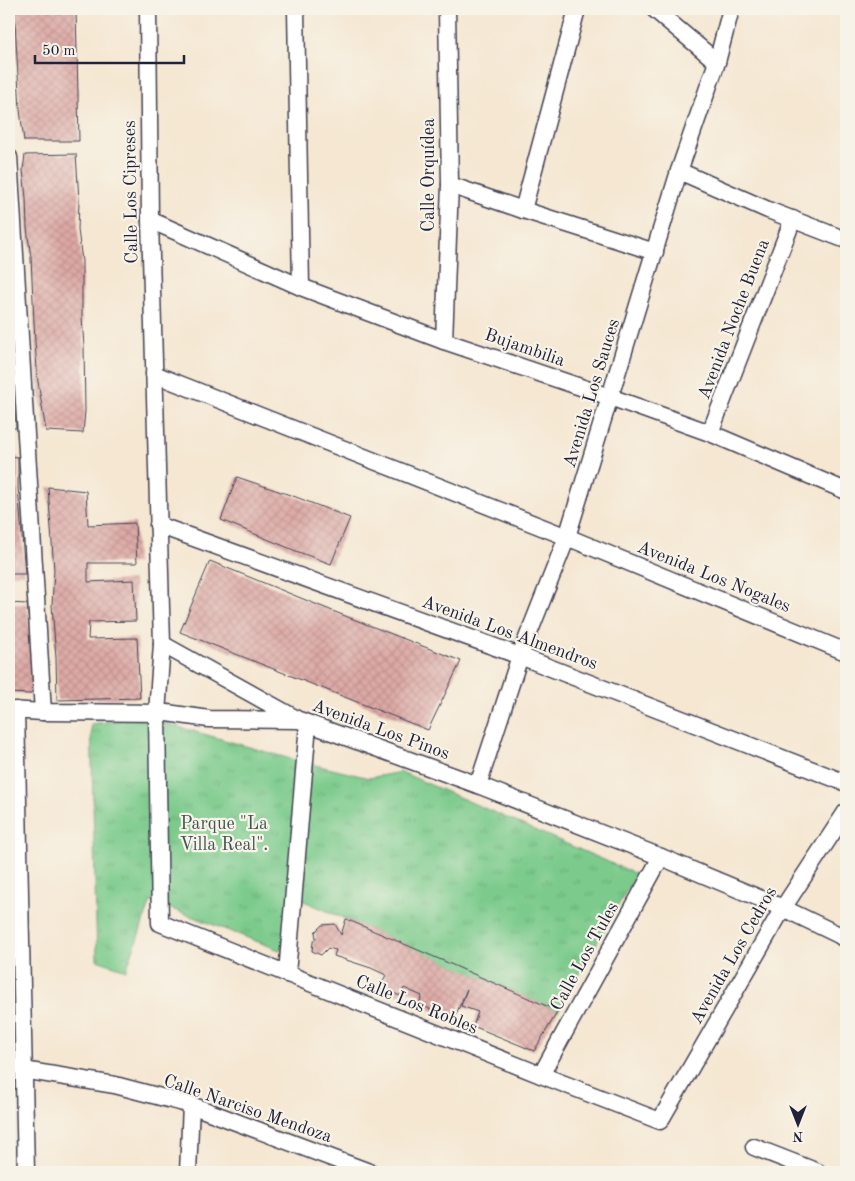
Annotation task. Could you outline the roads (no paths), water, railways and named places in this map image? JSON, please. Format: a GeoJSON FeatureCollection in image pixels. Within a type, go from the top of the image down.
{"type":"FeatureCollection","features":[{"type":"Feature","properties":{"kind":"street","name":"Calle Los Cipreses"},"geometry":{"type":"LineString","coordinates":[[148,9],[150,220],[162,644],[157,713],[160,923]]}},
{"type":"Feature","properties":{"kind":"street"},"geometry":{"type":"LineString","coordinates":[[296,9],[301,287]]}},
{"type":"Feature","properties":{"kind":"street","name":"Calle Orquídea"},"geometry":{"type":"LineString","coordinates":[[444,341],[450,186],[447,9]]}},
{"type":"Feature","properties":{"kind":"street"},"geometry":{"type":"LineString","coordinates":[[523,210],[577,9]]}},
{"type":"Feature","properties":{"kind":"street"},"geometry":{"type":"LineString","coordinates":[[654,9],[717,62]]}},
{"type":"Feature","properties":{"kind":"street","name":"Avenida Los Sauces"},"geometry":{"type":"LineString","coordinates":[[478,785],[520,656],[567,538],[680,171],[717,62],[731,9]]}},
{"type":"Feature","properties":{"kind":"street"},"geometry":{"type":"LineString","coordinates":[[9,157],[15,337],[43,712]]}},
{"type":"Feature","properties":{"kind":"street"},"geometry":{"type":"LineString","coordinates":[[680,171],[768,210],[846,240]]}},
{"type":"Feature","properties":{"kind":"street"},"geometry":{"type":"LineString","coordinates":[[450,186],[655,252]]}},
{"type":"Feature","properties":{"kind":"street","name":"Avenida Noche Buena"},"geometry":{"type":"LineString","coordinates":[[710,433],[793,219]]}},
{"type":"Feature","properties":{"kind":"street","name":"Bujambilia"},"geometry":{"type":"LineString","coordinates":[[150,220],[301,287],[444,341],[710,433],[846,489]]}},
{"type":"Feature","properties":{"kind":"street","name":"Avenida Los Nogales"},"geometry":{"type":"LineString","coordinates":[[154,374],[567,538],[846,652]]}},
{"type":"Feature","properties":{"kind":"street","name":"Avenida Los Almendros"},"geometry":{"type":"LineString","coordinates":[[158,525],[520,656],[846,784]]}},
{"type":"Feature","properties":{"kind":"street"},"geometry":{"type":"LineString","coordinates":[[162,644],[303,722],[287,974]]}},
{"type":"Feature","properties":{"kind":"street"},"geometry":{"type":"LineString","coordinates":[[12,710],[16,1036],[23,1070],[26,1172]]}},
{"type":"Feature","properties":{"kind":"street","name":"Avenida Los Pinos"},"geometry":{"type":"LineString","coordinates":[[12,710],[157,713],[209,719],[303,722],[478,785],[661,857],[783,908],[846,940]]}},
{"type":"Feature","properties":{"kind":"street","name":"Avenida Los Cedros"},"geometry":{"type":"LineString","coordinates":[[660,1121],[783,908],[846,812]]}},
{"type":"Feature","properties":{"kind":"street","name":"Calle Los Tules"},"geometry":{"type":"LineString","coordinates":[[541,1075],[661,857]]}},
{"type":"Feature","properties":{"kind":"street","name":"Calle Los Robles"},"geometry":{"type":"LineString","coordinates":[[160,923],[660,1121]]}},
{"type":"Feature","properties":{"kind":"street","name":"Calle Narciso Mendoza"},"geometry":{"type":"LineString","coordinates":[[23,1070],[115,1085],[192,1106],[369,1172]]}},
{"type":"Feature","properties":{"kind":"street"},"geometry":{"type":"LineString","coordinates":[[188,1172],[192,1106]]}},
{"type":"Feature","properties":{"kind":"street"},"geometry":{"type":"LineString","coordinates":[[754,1147],[818,1172]]}},
{"type":"Feature","properties":{"kind":"park label","name":"Parque \"La Villa Real\"."},"geometry":{"type":"Point","coordinates":[224,833]}}]}
